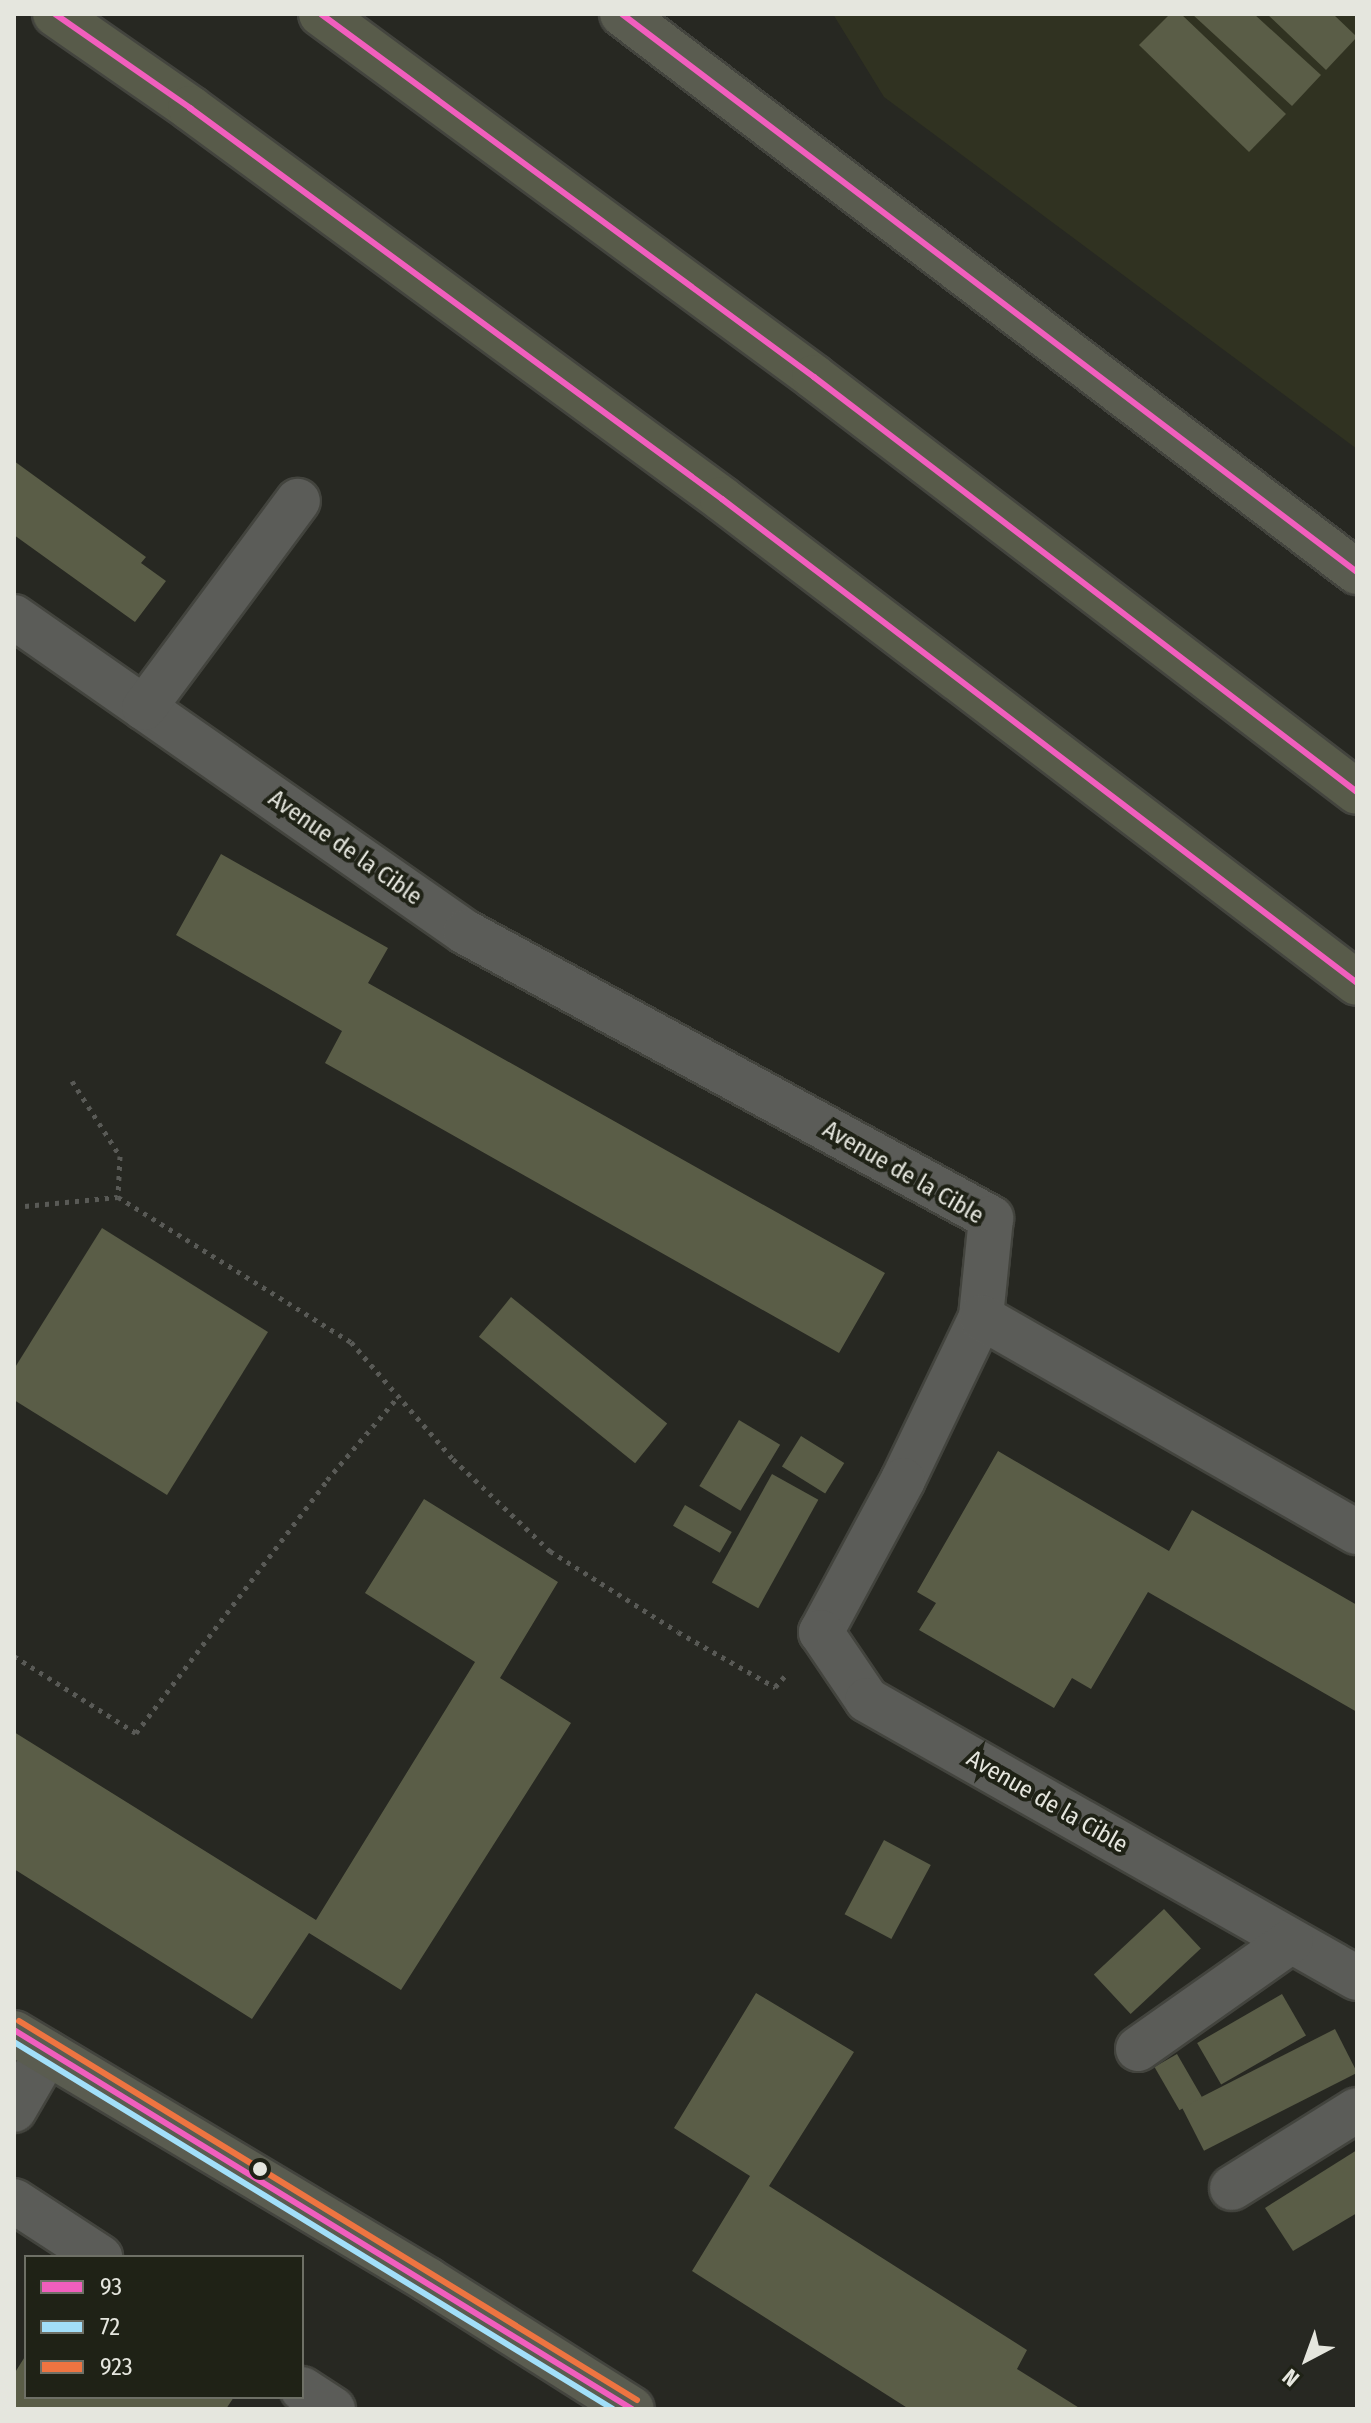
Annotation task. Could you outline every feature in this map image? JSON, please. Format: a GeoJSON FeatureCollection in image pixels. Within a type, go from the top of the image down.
{"type":"FeatureCollection","features":[{"type":"Feature","properties":{"kind":"highway"},"geometry":{"type":"LineString","coordinates":[[55,14],[203,117],[709,490],[1357,983]]}},
{"type":"Feature","properties":{"kind":"highway"},"geometry":{"type":"LineString","coordinates":[[321,14],[826,387],[1357,792]]}},
{"type":"Feature","properties":{"kind":"main road"},"geometry":{"type":"LineString","coordinates":[[622,14],[1357,572]]}},
{"type":"Feature","properties":{"kind":"main road"},"geometry":{"type":"LineString","coordinates":[[25,2039],[428,2280],[632,2409]]}},
{"type":"Feature","properties":{"kind":"street"},"geometry":{"type":"LineString","coordinates":[[144,708],[298,501]]}},
{"type":"Feature","properties":{"kind":"street","name":"Avenue de la Cible"},"geometry":{"type":"LineString","coordinates":[[14,617],[465,932],[991,1218],[981,1317],[903,1480],[821,1632],[867,1700],[1357,1978]]}},
{"type":"Feature","properties":{"kind":"street"},"geometry":{"type":"LineString","coordinates":[[981,1317],[1357,1532]]}},
{"type":"Feature","properties":{"kind":"street"},"geometry":{"type":"LineString","coordinates":[[1138,2049],[1291,1941]]}},
{"type":"Feature","properties":{"kind":"street"},"geometry":{"type":"LineString","coordinates":[[14,2110],[25,2039]]}},
{"type":"Feature","properties":{"kind":"street"},"geometry":{"type":"LineString","coordinates":[[1232,2188],[1357,2110]]}},
{"type":"Feature","properties":{"kind":"street"},"geometry":{"type":"LineString","coordinates":[[14,2201],[97,2255]]}},
{"type":"Feature","properties":{"kind":"street"},"geometry":{"type":"LineString","coordinates":[[304,2390],[333,2409]]}},
{"type":"Feature","properties":{"kind":"path"},"geometry":{"type":"LineString","coordinates":[[72,1081],[120,1156],[118,1197]]}},
{"type":"Feature","properties":{"kind":"path"},"geometry":{"type":"LineString","coordinates":[[25,1206],[118,1197],[351,1342],[453,1459],[550,1551],[678,1632],[775,1687]]}},
{"type":"Feature","properties":{"kind":"path"},"geometry":{"type":"LineString","coordinates":[[14,1656],[136,1733],[327,1480],[398,1396]]}},
{"type":"Feature","properties":{"kind":"shaded area"},"geometry":{"type":"Polygon","coordinates":[[[833,14],[1357,14],[1357,449],[884,97],[833,14]]]}},
{"type":"Feature","properties":{"kind":"building"},"geometry":{"type":"Polygon","coordinates":[[[1170,14],[1181,14],[1286,114],[1249,152],[1139,45],[1170,14]]]}},
{"type":"Feature","properties":{"kind":"building"},"geometry":{"type":"Polygon","coordinates":[[[1192,14],[1254,14],[1321,75],[1292,106],[1192,14]]]}},
{"type":"Feature","properties":{"kind":"building"},"geometry":{"type":"Polygon","coordinates":[[[1267,14],[1333,14],[1357,37],[1326,70],[1267,14]]]}},
{"type":"Feature","properties":{"kind":"building"},"geometry":{"type":"Polygon","coordinates":[[[14,461],[146,557],[141,563],[166,581],[135,622],[14,535],[14,461]]]}},
{"type":"Feature","properties":{"kind":"building"},"geometry":{"type":"Polygon","coordinates":[[[221,854],[388,948],[368,983],[885,1273],[839,1353],[325,1063],[342,1031],[176,935],[221,854]]]}},
{"type":"Feature","properties":{"kind":"building"},"geometry":{"type":"Polygon","coordinates":[[[102,1228],[268,1332],[167,1495],[14,1400],[14,1369],[102,1228]]]}},
{"type":"Feature","properties":{"kind":"building"},"geometry":{"type":"Polygon","coordinates":[[[511,1297],[667,1423],[635,1463],[479,1337],[511,1297]]]}},
{"type":"Feature","properties":{"kind":"building"},"geometry":{"type":"Polygon","coordinates":[[[739,1420],[780,1445],[740,1511],[699,1486],[739,1420]]]}},
{"type":"Feature","properties":{"kind":"building"},"geometry":{"type":"Polygon","coordinates":[[[801,1436],[844,1463],[825,1494],[782,1467],[801,1436]]]}},
{"type":"Feature","properties":{"kind":"building"},"geometry":{"type":"Polygon","coordinates":[[[998,1451],[1169,1551],[1192,1510],[1357,1605],[1357,1712],[1148,1592],[1091,1689],[1072,1678],[1054,1708],[919,1630],[936,1603],[917,1592],[998,1451]]]}},
{"type":"Feature","properties":{"kind":"building"},"geometry":{"type":"Polygon","coordinates":[[[772,1474],[818,1500],[758,1608],[712,1582],[772,1474]]]}},
{"type":"Feature","properties":{"kind":"building"},"geometry":{"type":"Polygon","coordinates":[[[424,1499],[558,1582],[500,1678],[571,1723],[401,1990],[309,1933],[252,2019],[14,1869],[14,1732],[316,1920],[475,1662],[365,1593],[424,1499]]]}},
{"type":"Feature","properties":{"kind":"building"},"geometry":{"type":"Polygon","coordinates":[[[685,1505],[732,1532],[720,1553],[673,1526],[685,1505]]]}},
{"type":"Feature","properties":{"kind":"building"},"geometry":{"type":"Polygon","coordinates":[[[884,1840],[931,1865],[891,1939],[845,1914],[884,1840]]]}},
{"type":"Feature","properties":{"kind":"building"},"geometry":{"type":"Polygon","coordinates":[[[1164,1909],[1201,1948],[1131,2014],[1094,1974],[1164,1909]]]}},
{"type":"Feature","properties":{"kind":"building"},"geometry":{"type":"Polygon","coordinates":[[[756,1993],[854,2052],[769,2186],[1027,2350],[1017,2369],[1081,2409],[909,2409],[692,2271],[750,2176],[674,2128],[756,1993]]]}},
{"type":"Feature","properties":{"kind":"building"},"geometry":{"type":"Polygon","coordinates":[[[1282,1994],[1306,2036],[1221,2085],[1197,2043],[1282,1994]]]}},
{"type":"Feature","properties":{"kind":"building"},"geometry":{"type":"Polygon","coordinates":[[[1335,2029],[1357,2073],[1204,2151],[1182,2107],[1335,2029]]]}},
{"type":"Feature","properties":{"kind":"building"},"geometry":{"type":"Polygon","coordinates":[[[1177,2054],[1202,2097],[1179,2110],[1154,2067],[1177,2054]]]}},
{"type":"Feature","properties":{"kind":"building"},"geometry":{"type":"Polygon","coordinates":[[[1357,2150],[1357,2213],[1293,2251],[1265,2208],[1357,2150]]]}},
{"type":"Feature","properties":{"kind":"building"},"geometry":{"type":"Polygon","coordinates":[[[24,2358],[24,2399],[233,2399],[226,2409],[14,2409],[14,2374],[24,2358]]]}},
{"type":"Feature","properties":{"kind":"transit line","name":"93"},"geometry":{"type":"LineString","coordinates":[[55,14],[190,108],[722,499],[1357,983]]}},
{"type":"Feature","properties":{"kind":"transit line","name":"93"},"geometry":{"type":"LineString","coordinates":[[321,14],[814,377],[1357,792]]}},
{"type":"Feature","properties":{"kind":"transit line","name":"93"},"geometry":{"type":"LineString","coordinates":[[622,14],[1357,572]]}},
{"type":"Feature","properties":{"kind":"transit line","name":"923"},"geometry":{"type":"LineString","coordinates":[[19,2021],[637,2400]]}},
{"type":"Feature","properties":{"kind":"transit line","name":"93"},"geometry":{"type":"LineString","coordinates":[[14,2030],[632,2409]]}},
{"type":"Feature","properties":{"kind":"transit line","name":"72"},"geometry":{"type":"LineString","coordinates":[[14,2042],[613,2409]]}}]}
